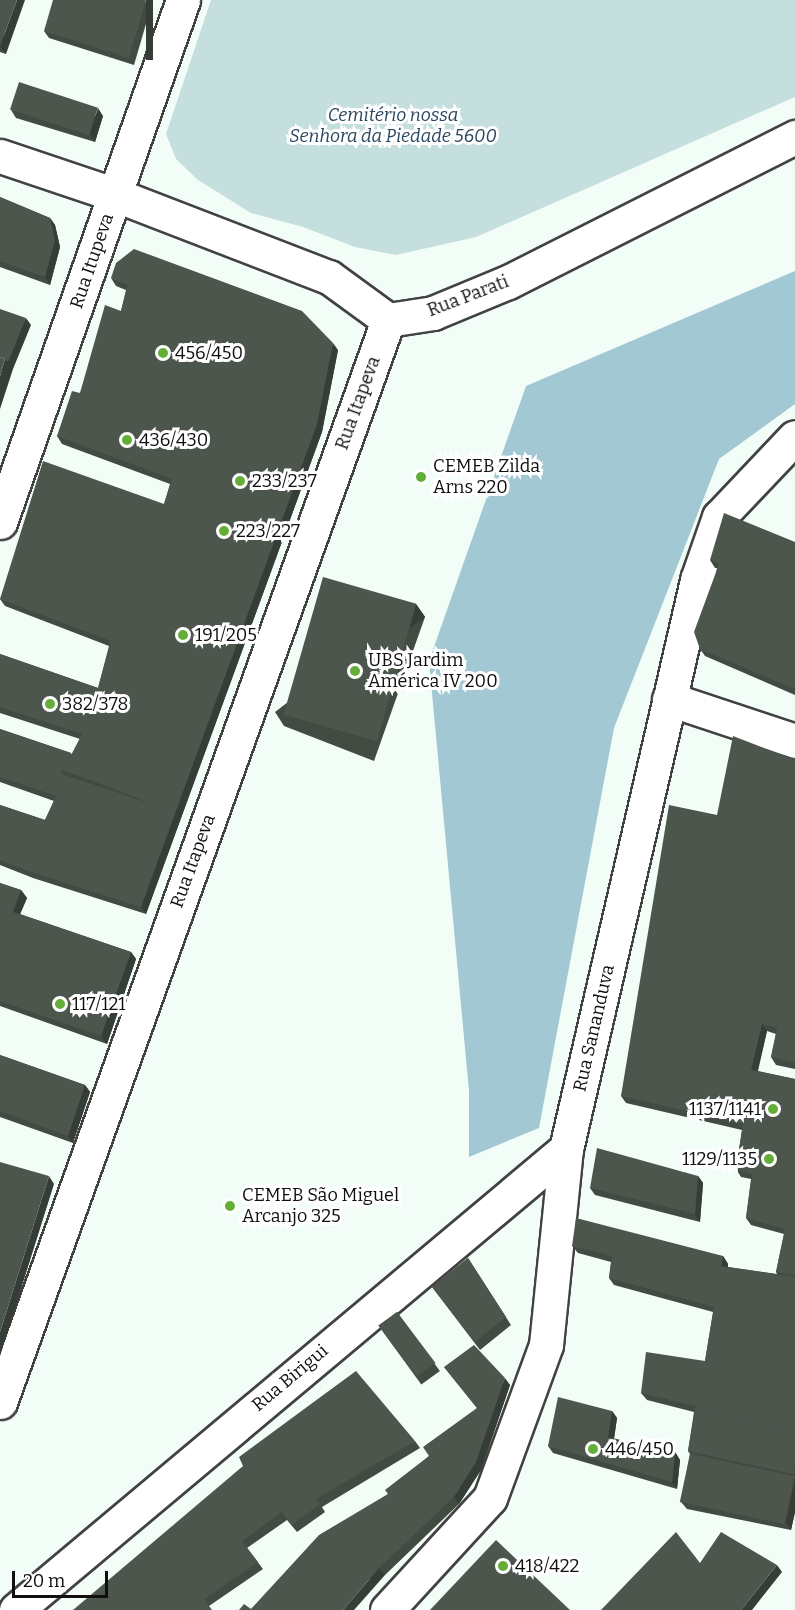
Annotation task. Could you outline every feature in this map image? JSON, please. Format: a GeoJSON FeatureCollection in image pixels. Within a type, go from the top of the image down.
{"type":"FeatureCollection","features":[{"type":"Feature","properties":{"kind":"street","name":"Rua Itupeva"},"geometry":{"type":"LineString","coordinates":[[0,522],[183,0]]}},
{"type":"Feature","properties":{"kind":"street","name":"Rua Parati"},"geometry":{"type":"LineString","coordinates":[[388,320],[433,313],[508,282],[795,137]]}},
{"type":"Feature","properties":{"kind":"street"},"geometry":{"type":"LineString","coordinates":[[0,156],[116,195],[329,277],[388,320]]}},
{"type":"Feature","properties":{"kind":"street","name":"Rua Itapeva"},"geometry":{"type":"LineString","coordinates":[[0,1402],[388,320]]}},
{"type":"Feature","properties":{"kind":"street","name":"Rua Sananduva"},"geometry":{"type":"LineString","coordinates":[[387,1610],[490,1498],[546,1345],[566,1149],[697,580],[719,517],[795,437]]}},
{"type":"Feature","properties":{"kind":"street"},"geometry":{"type":"LineString","coordinates":[[669,699],[795,741]]}},
{"type":"Feature","properties":{"kind":"street","name":"Rua Birigui"},"geometry":{"type":"LineString","coordinates":[[16,1610],[566,1149]]}},
{"type":"Feature","properties":{"kind":"shaded area"},"geometry":{"type":"Polygon","coordinates":[[[795,271],[795,404],[719,459],[614,728],[539,1128],[469,1157],[469,1091],[429,661],[526,386],[795,271]]]}},
{"type":"Feature","properties":{"kind":"green space","name":"Cemitério nossa Senhora da Piedade 5600"},"geometry":{"type":"Polygon","coordinates":[[[211,0],[795,0],[795,97],[476,237],[396,255],[355,247],[303,227],[251,213],[198,180],[176,159],[166,134],[211,0]]]}},
{"type":"Feature","properties":{"kind":"building"},"geometry":{"type":"Polygon","coordinates":[[[0,0],[17,0],[0,46],[0,0]]]}},
{"type":"Feature","properties":{"kind":"building"},"geometry":{"type":"Polygon","coordinates":[[[53,0],[146,0],[129,58],[44,31],[53,0]]]}},
{"type":"Feature","properties":{"kind":"building"},"geometry":{"type":"Polygon","coordinates":[[[19,82],[98,108],[89,135],[10,110],[19,82]]]}},
{"type":"Feature","properties":{"kind":"building"},"geometry":{"type":"Polygon","coordinates":[[[0,197],[50,218],[55,240],[45,277],[0,261],[0,197]]]}},
{"type":"Feature","properties":{"kind":"building"},"geometry":{"type":"Polygon","coordinates":[[[134,249],[302,311],[333,343],[317,424],[141,907],[0,860],[0,805],[45,820],[56,796],[0,777],[0,729],[71,753],[68,761],[82,734],[0,707],[0,654],[98,688],[111,641],[0,599],[43,461],[164,504],[172,479],[57,436],[72,391],[80,393],[105,305],[121,311],[128,285],[111,278],[116,263],[134,249]],[[63,770],[61,774],[146,802],[63,770]]]}},
{"type":"Feature","properties":{"kind":"building"},"geometry":{"type":"Polygon","coordinates":[[[0,309],[26,318],[8,362],[0,357],[0,309]]]}},
{"type":"Feature","properties":{"kind":"building"},"geometry":{"type":"Polygon","coordinates":[[[0,357],[5,359],[0,376],[0,357]]]}},
{"type":"Feature","properties":{"kind":"building"},"geometry":{"type":"Polygon","coordinates":[[[724,513],[795,542],[795,689],[700,649],[694,632],[719,564],[710,560],[724,513]]]}},
{"type":"Feature","properties":{"kind":"building","name":"UBS Jardim América IV 200"},"geometry":{"type":"Polygon","coordinates":[[[323,577],[416,604],[377,741],[284,714],[323,577]]]}},
{"type":"Feature","properties":{"kind":"building"},"geometry":{"type":"Polygon","coordinates":[[[733,736],[795,760],[795,1063],[771,1057],[777,1028],[762,1024],[751,1070],[795,1079],[795,1276],[776,1272],[785,1229],[746,1218],[752,1174],[736,1169],[743,1124],[621,1096],[669,805],[717,815],[733,736]]]}},
{"type":"Feature","properties":{"kind":"building"},"geometry":{"type":"Polygon","coordinates":[[[0,883],[21,890],[13,912],[131,952],[101,1036],[0,1001],[0,883]]]}},
{"type":"Feature","properties":{"kind":"building"},"geometry":{"type":"Polygon","coordinates":[[[0,1055],[85,1085],[68,1136],[0,1111],[0,1055]]]}},
{"type":"Feature","properties":{"kind":"building"},"geometry":{"type":"Polygon","coordinates":[[[597,1148],[698,1176],[695,1214],[590,1188],[597,1148]]]}},
{"type":"Feature","properties":{"kind":"building"},"geometry":{"type":"Polygon","coordinates":[[[0,1162],[49,1176],[0,1332],[0,1162]]]}},
{"type":"Feature","properties":{"kind":"building"},"geometry":{"type":"Polygon","coordinates":[[[576,1218],[723,1256],[721,1266],[795,1277],[795,1428],[641,1393],[646,1352],[705,1361],[714,1307],[609,1278],[612,1256],[572,1246],[576,1218]]]}},
{"type":"Feature","properties":{"kind":"building"},"geometry":{"type":"Polygon","coordinates":[[[468,1258],[506,1317],[475,1342],[432,1287],[468,1258]]]}},
{"type":"Feature","properties":{"kind":"building"},"geometry":{"type":"Polygon","coordinates":[[[397,1312],[436,1363],[417,1377],[379,1326],[397,1312]]]}},
{"type":"Feature","properties":{"kind":"building"},"geometry":{"type":"Polygon","coordinates":[[[474,1345],[505,1378],[476,1462],[454,1497],[379,1568],[343,1610],[239,1610],[244,1604],[251,1609],[319,1535],[388,1494],[385,1490],[429,1456],[423,1447],[477,1408],[444,1367],[474,1345]]]}},
{"type":"Feature","properties":{"kind":"building"},"geometry":{"type":"Polygon","coordinates":[[[356,1371],[415,1441],[316,1499],[320,1504],[292,1525],[282,1512],[242,1541],[258,1562],[204,1599],[212,1610],[73,1610],[243,1466],[239,1457],[356,1371]]]}},
{"type":"Feature","properties":{"kind":"building","name":"446/450"},"geometry":{"type":"Polygon","coordinates":[[[558,1397],[612,1411],[608,1437],[675,1452],[672,1482],[548,1446],[558,1397]]]}},
{"type":"Feature","properties":{"kind":"building"},"geometry":{"type":"Polygon","coordinates":[[[696,1404],[795,1428],[794,1474],[688,1451],[696,1404]]]}},
{"type":"Feature","properties":{"kind":"building"},"geometry":{"type":"Polygon","coordinates":[[[690,1454],[795,1476],[784,1524],[680,1502],[690,1454]]]}},
{"type":"Feature","properties":{"kind":"building"},"geometry":{"type":"Polygon","coordinates":[[[676,1532],[700,1563],[721,1532],[777,1565],[741,1610],[601,1610],[676,1532]]]}},
{"type":"Feature","properties":{"kind":"building","name":"418/422"},"geometry":{"type":"Polygon","coordinates":[[[496,1540],[570,1610],[430,1610],[496,1540]]]}},
{"type":"Feature","properties":{"kind":"place","name":"456/450"},"geometry":{"type":"Point","coordinates":[163,353]}},
{"type":"Feature","properties":{"kind":"place","name":"436/430"},"geometry":{"type":"Point","coordinates":[127,440]}},
{"type":"Feature","properties":{"kind":"place","name":"CEMEB Zilda Arns 220"},"geometry":{"type":"Point","coordinates":[421,477]}},
{"type":"Feature","properties":{"kind":"place","name":"233/237"},"geometry":{"type":"Point","coordinates":[240,481]}},
{"type":"Feature","properties":{"kind":"place","name":"223/227"},"geometry":{"type":"Point","coordinates":[224,531]}},
{"type":"Feature","properties":{"kind":"place","name":"191/205"},"geometry":{"type":"Point","coordinates":[183,635]}},
{"type":"Feature","properties":{"kind":"place","name":"UBS Jardim América IV 200"},"geometry":{"type":"Point","coordinates":[355,671]}},
{"type":"Feature","properties":{"kind":"place","name":"382/378"},"geometry":{"type":"Point","coordinates":[50,704]}},
{"type":"Feature","properties":{"kind":"place","name":"117/121"},"geometry":{"type":"Point","coordinates":[60,1004]}},
{"type":"Feature","properties":{"kind":"place","name":"1137/1141"},"geometry":{"type":"Point","coordinates":[773,1109]}},
{"type":"Feature","properties":{"kind":"place","name":"1129/1135"},"geometry":{"type":"Point","coordinates":[769,1159]}},
{"type":"Feature","properties":{"kind":"place","name":"CEMEB São Miguel Arcanjo 325"},"geometry":{"type":"Point","coordinates":[230,1206]}},
{"type":"Feature","properties":{"kind":"place","name":"446/450"},"geometry":{"type":"Point","coordinates":[593,1449]}},
{"type":"Feature","properties":{"kind":"place","name":"418/422"},"geometry":{"type":"Point","coordinates":[503,1566]}}]}
